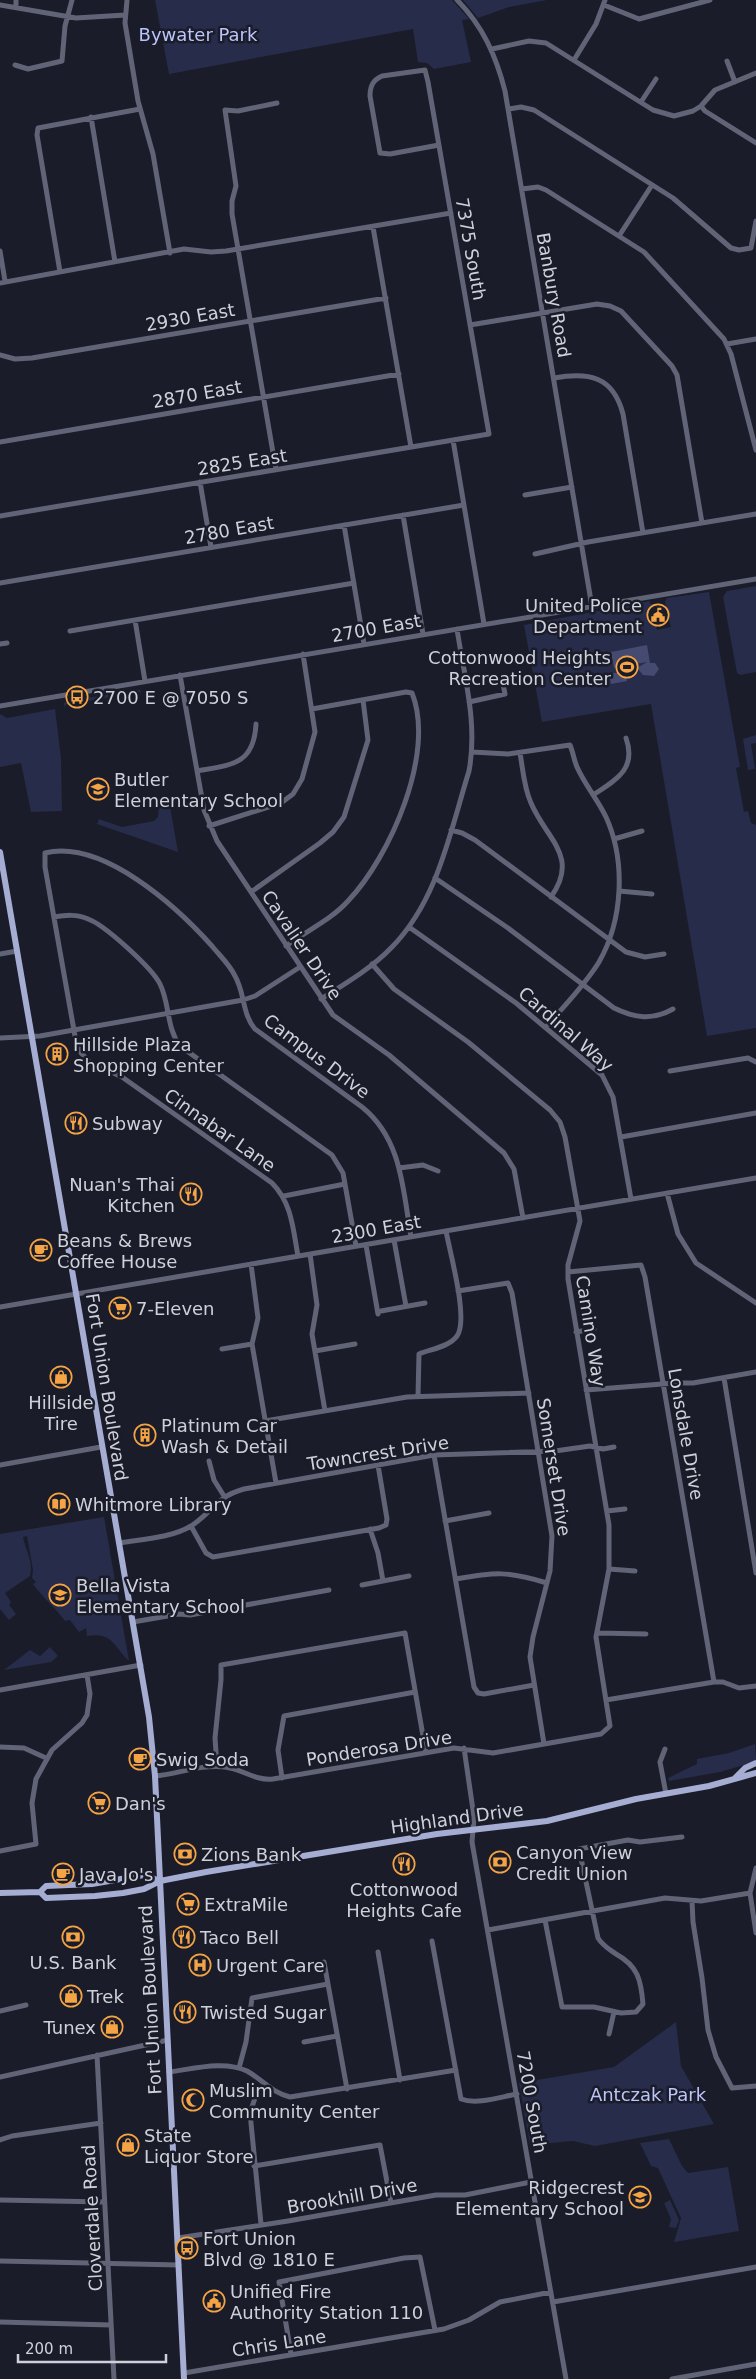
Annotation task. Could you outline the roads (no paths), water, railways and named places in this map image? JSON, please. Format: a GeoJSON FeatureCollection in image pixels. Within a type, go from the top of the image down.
{"type":"FeatureCollection","features":[{"type":"Feature","properties":{"kind":"main road","name":"Fort Union Boulevard"},"geometry":{"type":"LineString","coordinates":[[0,852],[2,875],[32,1037],[101,1447],[141,1665],[155,1776],[184,2376]]}},
{"type":"Feature","properties":{"kind":"main road"},"geometry":{"type":"LineString","coordinates":[[734,1780],[745,1768],[756,1763]]}},
{"type":"Feature","properties":{"kind":"main road","name":"Highland Drive"},"geometry":{"type":"LineString","coordinates":[[40,1892],[46,1898],[95,1896],[144,1890],[160,1881],[402,1839],[546,1821],[734,1780],[756,1773]]}},
{"type":"Feature","properties":{"kind":"main road","name":"Highland Drive"},"geometry":{"type":"LineString","coordinates":[[0,1893],[40,1892],[46,1886],[92,1884],[144,1876],[160,1881]]}},
{"type":"Feature","properties":{"kind":"street"},"geometry":{"type":"LineString","coordinates":[[16,0],[16,8]]}},
{"type":"Feature","properties":{"kind":"street"},"geometry":{"type":"LineString","coordinates":[[15,65],[28,68],[62,61],[67,17],[71,11],[72,0]]}},
{"type":"Feature","properties":{"kind":"street"},"geometry":{"type":"LineString","coordinates":[[127,0],[125,15],[128,42],[140,109],[151,143],[170,253]]}},
{"type":"Feature","properties":{"kind":"street","name":"Banbury Road"},"geometry":{"type":"LineString","coordinates":[[457,0],[476,23],[492,49],[509,109],[592,606]]}},
{"type":"Feature","properties":{"kind":"street"},"geometry":{"type":"LineString","coordinates":[[574,60],[592,32],[605,2],[639,20],[710,0]]}},
{"type":"Feature","properties":{"kind":"street"},"geometry":{"type":"LineString","coordinates":[[0,5],[67,17],[125,15]]}},
{"type":"Feature","properties":{"kind":"street"},"geometry":{"type":"LineString","coordinates":[[492,49],[529,41],[541,41],[653,110],[674,116],[693,111],[701,106],[716,90],[756,73]]}},
{"type":"Feature","properties":{"kind":"street"},"geometry":{"type":"LineString","coordinates":[[727,61],[735,82]]}},
{"type":"Feature","properties":{"kind":"street","name":"7375 South"},"geometry":{"type":"LineString","coordinates":[[439,145],[390,154],[380,153],[370,96],[372,85],[382,76],[425,70],[439,145],[488,434]]}},
{"type":"Feature","properties":{"kind":"street"},"geometry":{"type":"LineString","coordinates":[[641,102],[656,79]]}},
{"type":"Feature","properties":{"kind":"street"},"geometry":{"type":"LineString","coordinates":[[276,470],[232,208],[236,186],[225,110],[238,111],[277,103]]}},
{"type":"Feature","properties":{"kind":"street"},"geometry":{"type":"LineString","coordinates":[[701,106],[705,111],[756,143]]}},
{"type":"Feature","properties":{"kind":"street"},"geometry":{"type":"LineString","coordinates":[[509,109],[521,107],[534,110],[679,203],[731,248],[739,250],[752,248],[756,221]]}},
{"type":"Feature","properties":{"kind":"street"},"geometry":{"type":"LineString","coordinates":[[60,272],[37,135],[38,128],[140,109]]}},
{"type":"Feature","properties":{"kind":"street"},"geometry":{"type":"LineString","coordinates":[[91,117],[116,262]]}},
{"type":"Feature","properties":{"kind":"street"},"geometry":{"type":"LineString","coordinates":[[620,236],[652,185]]}},
{"type":"Feature","properties":{"kind":"street"},"geometry":{"type":"LineString","coordinates":[[522,189],[542,188],[620,236],[648,256],[727,344],[756,450]]}},
{"type":"Feature","properties":{"kind":"street"},"geometry":{"type":"LineString","coordinates":[[0,251],[3,282],[170,253],[189,248],[211,252],[239,249],[450,213]]}},
{"type":"Feature","properties":{"kind":"street"},"geometry":{"type":"LineString","coordinates":[[373,226],[411,447]]}},
{"type":"Feature","properties":{"kind":"street","name":"2930 East"},"geometry":{"type":"LineString","coordinates":[[0,355],[14,359],[32,358],[386,298]]}},
{"type":"Feature","properties":{"kind":"street"},"geometry":{"type":"LineString","coordinates":[[470,325],[597,304],[615,308],[626,315],[672,366],[678,379],[702,523]]}},
{"type":"Feature","properties":{"kind":"street"},"geometry":{"type":"LineString","coordinates":[[727,344],[756,339]]}},
{"type":"Feature","properties":{"kind":"street","name":"2870 East"},"geometry":{"type":"LineString","coordinates":[[0,442],[399,374]]}},
{"type":"Feature","properties":{"kind":"street"},"geometry":{"type":"LineString","coordinates":[[554,378],[576,374],[596,378],[608,386],[618,398],[623,414],[643,533]]}},
{"type":"Feature","properties":{"kind":"street","name":"2825 East"},"geometry":{"type":"LineString","coordinates":[[0,516],[488,434]]}},
{"type":"Feature","properties":{"kind":"street"},"geometry":{"type":"LineString","coordinates":[[453,440],[484,624]]}},
{"type":"Feature","properties":{"kind":"street"},"geometry":{"type":"LineString","coordinates":[[200,482],[212,547]]}},
{"type":"Feature","properties":{"kind":"street"},"geometry":{"type":"LineString","coordinates":[[525,495],[572,487]]}},
{"type":"Feature","properties":{"kind":"street","name":"2780 East"},"geometry":{"type":"LineString","coordinates":[[0,583],[464,505]]}},
{"type":"Feature","properties":{"kind":"street"},"geometry":{"type":"LineString","coordinates":[[535,554],[756,514]]}},
{"type":"Feature","properties":{"kind":"street"},"geometry":{"type":"LineString","coordinates":[[403,515],[423,634]]}},
{"type":"Feature","properties":{"kind":"street"},"geometry":{"type":"LineString","coordinates":[[344,525],[364,644]]}},
{"type":"Feature","properties":{"kind":"street","name":"2700 East"},"geometry":{"type":"LineString","coordinates":[[0,706],[756,579]]}},
{"type":"Feature","properties":{"kind":"street"},"geometry":{"type":"LineString","coordinates":[[70,631],[354,583]]}},
{"type":"Feature","properties":{"kind":"street"},"geometry":{"type":"LineString","coordinates":[[135,620],[145,681]]}},
{"type":"Feature","properties":{"kind":"street"},"geometry":{"type":"LineString","coordinates":[[321,999],[372,964],[392,947],[409,927],[426,901],[436,878],[472,752],[472,725],[456,629]]}},
{"type":"Feature","properties":{"kind":"street"},"geometry":{"type":"LineString","coordinates":[[0,644],[7,643]]}},
{"type":"Feature","properties":{"kind":"street"},"geometry":{"type":"LineString","coordinates":[[209,826],[277,804],[292,794],[302,779],[314,741],[315,728],[302,654]]}},
{"type":"Feature","properties":{"kind":"street","name":"Cavalier Drive"},"geometry":{"type":"LineString","coordinates":[[180,675],[209,826],[333,1015],[382,1050],[504,1153],[514,1169],[524,1218]]}},
{"type":"Feature","properties":{"kind":"street"},"geometry":{"type":"LineString","coordinates":[[469,702],[505,694],[502,679]]}},
{"type":"Feature","properties":{"kind":"street"},"geometry":{"type":"LineString","coordinates":[[286,946],[337,912],[348,902],[384,851],[399,818],[419,750],[420,730],[412,693],[406,692],[312,709]]}},
{"type":"Feature","properties":{"kind":"street"},"geometry":{"type":"LineString","coordinates":[[251,892],[320,843],[333,832],[344,817],[368,740],[363,700]]}},
{"type":"Feature","properties":{"kind":"street"},"geometry":{"type":"LineString","coordinates":[[197,771],[229,765],[242,760],[253,745],[256,724]]}},
{"type":"Feature","properties":{"kind":"street"},"geometry":{"type":"LineString","coordinates":[[593,794],[615,780],[623,771],[629,753],[626,738]]}},
{"type":"Feature","properties":{"kind":"street"},"geometry":{"type":"LineString","coordinates":[[472,752],[520,753],[570,745],[577,766],[606,816],[614,839],[619,865],[619,891],[609,940],[599,962],[546,1027]]}},
{"type":"Feature","properties":{"kind":"street"},"geometry":{"type":"LineString","coordinates":[[520,753],[531,802],[558,848],[563,861],[562,877],[551,897]]}},
{"type":"Feature","properties":{"kind":"street"},"geometry":{"type":"LineString","coordinates":[[451,830],[475,840],[626,952],[638,956],[664,954]]}},
{"type":"Feature","properties":{"kind":"street"},"geometry":{"type":"LineString","coordinates":[[614,839],[642,831]]}},
{"type":"Feature","properties":{"kind":"street","name":"Campus Drive"},"geometry":{"type":"LineString","coordinates":[[45,853],[54,851],[80,854],[101,860],[160,895],[188,920],[230,969],[239,984],[249,1021],[260,1034],[354,1101],[376,1120],[390,1140],[399,1168],[411,1237]]}},
{"type":"Feature","properties":{"kind":"street","name":"Cinnabar Lane"},"geometry":{"type":"LineString","coordinates":[[45,853],[45,868],[78,1047],[87,1059],[122,1078],[272,1183],[284,1196],[290,1212],[298,1256]]}},
{"type":"Feature","properties":{"kind":"street"},"geometry":{"type":"LineString","coordinates":[[436,878],[508,928],[614,1008],[629,1015],[650,1018],[661,1016],[673,1010]]}},
{"type":"Feature","properties":{"kind":"street"},"geometry":{"type":"LineString","coordinates":[[619,891],[652,894]]}},
{"type":"Feature","properties":{"kind":"street"},"geometry":{"type":"LineString","coordinates":[[54,917],[73,915],[86,918],[107,930],[157,979],[164,995],[171,1030],[184,1049],[325,1148],[341,1167],[356,1246]]}},
{"type":"Feature","properties":{"kind":"street","name":"Cardinal Way"},"geometry":{"type":"LineString","coordinates":[[409,927],[516,1003],[605,1079],[613,1096],[632,1199]]}},
{"type":"Feature","properties":{"kind":"street"},"geometry":{"type":"LineString","coordinates":[[0,954],[17,951]]}},
{"type":"Feature","properties":{"kind":"street","name":"Camino Way"},"geometry":{"type":"LineString","coordinates":[[372,964],[394,989],[468,1042],[556,1116],[565,1137],[578,1208],[579,1227],[568,1272],[576,1332],[607,1511],[610,1541],[609,1569],[597,1633],[597,1647],[610,1726],[608,1730]]}},
{"type":"Feature","properties":{"kind":"street"},"geometry":{"type":"LineString","coordinates":[[0,1038],[32,1037],[243,1000],[255,996],[300,967]]}},
{"type":"Feature","properties":{"kind":"street"},"geometry":{"type":"LineString","coordinates":[[670,1071],[748,1058],[756,1062]]}},
{"type":"Feature","properties":{"kind":"street"},"geometry":{"type":"LineString","coordinates":[[620,1137],[756,1113]]}},
{"type":"Feature","properties":{"kind":"street"},"geometry":{"type":"LineString","coordinates":[[399,1168],[423,1165],[438,1172]]}},
{"type":"Feature","properties":{"kind":"street","name":"2300 East"},"geometry":{"type":"LineString","coordinates":[[0,1307],[756,1178]]}},
{"type":"Feature","properties":{"kind":"street"},"geometry":{"type":"LineString","coordinates":[[284,1196],[345,1184]]}},
{"type":"Feature","properties":{"kind":"street"},"geometry":{"type":"LineString","coordinates":[[667,1193],[678,1234],[696,1263],[756,1303]]}},
{"type":"Feature","properties":{"kind":"street"},"geometry":{"type":"LineString","coordinates":[[418,1396],[419,1354],[450,1343],[457,1336],[461,1328],[462,1319],[458,1291],[446,1231]]}},
{"type":"Feature","properties":{"kind":"street"},"geometry":{"type":"LineString","coordinates":[[394,1240],[406,1306]]}},
{"type":"Feature","properties":{"kind":"street"},"geometry":{"type":"LineString","coordinates":[[366,1245],[380,1312],[425,1303]]}},
{"type":"Feature","properties":{"kind":"street"},"geometry":{"type":"LineString","coordinates":[[310,1254],[317,1305],[312,1334],[325,1410]]}},
{"type":"Feature","properties":{"kind":"street"},"geometry":{"type":"LineString","coordinates":[[251,1264],[258,1309],[252,1344],[276,1483]]}},
{"type":"Feature","properties":{"kind":"street","name":"Lonsdale Drive"},"geometry":{"type":"LineString","coordinates":[[568,1272],[641,1265],[645,1277],[714,1682]]}},
{"type":"Feature","properties":{"kind":"street","name":"Somerset Drive"},"geometry":{"type":"LineString","coordinates":[[458,1291],[508,1283],[512,1292],[552,1536],[552,1556],[531,1646],[530,1667],[544,1744]]}},
{"type":"Feature","properties":{"kind":"street"},"geometry":{"type":"LineString","coordinates":[[576,1332],[594,1329]]}},
{"type":"Feature","properties":{"kind":"street"},"geometry":{"type":"LineString","coordinates":[[222,1349],[252,1344]]}},
{"type":"Feature","properties":{"kind":"street"},"geometry":{"type":"LineString","coordinates":[[314,1351],[355,1344]]}},
{"type":"Feature","properties":{"kind":"street"},"geometry":{"type":"LineString","coordinates":[[586,1390],[692,1383],[756,1372]]}},
{"type":"Feature","properties":{"kind":"street"},"geometry":{"type":"LineString","coordinates":[[724,1378],[756,1573]]}},
{"type":"Feature","properties":{"kind":"street"},"geometry":{"type":"LineString","coordinates":[[265,1421],[418,1396],[529,1393]]}},
{"type":"Feature","properties":{"kind":"street","name":"Towncrest Drive"},"geometry":{"type":"LineString","coordinates":[[119,1543],[174,1533],[192,1526],[224,1496],[244,1488],[434,1455],[539,1452],[590,1446],[597,1448],[614,1447]]}},
{"type":"Feature","properties":{"kind":"street"},"geometry":{"type":"LineString","coordinates":[[0,1465],[101,1447]]}},
{"type":"Feature","properties":{"kind":"street"},"geometry":{"type":"LineString","coordinates":[[434,1455],[473,1684],[478,1693],[534,1685]]}},
{"type":"Feature","properties":{"kind":"street"},"geometry":{"type":"LineString","coordinates":[[209,1461],[214,1480],[224,1496]]}},
{"type":"Feature","properties":{"kind":"street"},"geometry":{"type":"LineString","coordinates":[[192,1526],[209,1556],[386,1525],[378,1465]]}},
{"type":"Feature","properties":{"kind":"street"},"geometry":{"type":"LineString","coordinates":[[607,1511],[625,1509]]}},
{"type":"Feature","properties":{"kind":"street"},"geometry":{"type":"LineString","coordinates":[[445,1521],[489,1514]]}},
{"type":"Feature","properties":{"kind":"street"},"geometry":{"type":"LineString","coordinates":[[370,1529],[378,1553],[383,1581]]}},
{"type":"Feature","properties":{"kind":"street"},"geometry":{"type":"LineString","coordinates":[[609,1569],[635,1571]]}},
{"type":"Feature","properties":{"kind":"street"},"geometry":{"type":"LineString","coordinates":[[456,1579],[491,1573],[507,1573],[547,1583]]}},
{"type":"Feature","properties":{"kind":"street"},"geometry":{"type":"LineString","coordinates":[[362,1585],[409,1576]]}},
{"type":"Feature","properties":{"kind":"street"},"geometry":{"type":"LineString","coordinates":[[133,1622],[179,1614],[190,1615],[329,1590]]}},
{"type":"Feature","properties":{"kind":"street"},"geometry":{"type":"LineString","coordinates":[[217,1766],[215,1738],[222,1680],[221,1665],[405,1633],[426,1753]]}},
{"type":"Feature","properties":{"kind":"street"},"geometry":{"type":"LineString","coordinates":[[597,1633],[646,1634]]}},
{"type":"Feature","properties":{"kind":"street"},"geometry":{"type":"LineString","coordinates":[[0,1690],[141,1665]]}},
{"type":"Feature","properties":{"kind":"street"},"geometry":{"type":"LineString","coordinates":[[0,1851],[36,1844],[32,1803],[33,1790],[46,1758],[59,1742],[82,1723],[87,1714],[90,1694],[87,1674]]}},
{"type":"Feature","properties":{"kind":"street"},"geometry":{"type":"LineString","coordinates":[[606,1700],[714,1682],[723,1682],[739,1688],[756,1686]]}},
{"type":"Feature","properties":{"kind":"street"},"geometry":{"type":"LineString","coordinates":[[282,1778],[278,1750],[284,1716],[415,1692]]}},
{"type":"Feature","properties":{"kind":"street","name":"Ponderosa Drive"},"geometry":{"type":"LineString","coordinates":[[155,1776],[217,1766],[231,1768],[258,1779],[282,1778],[464,1748],[487,1754],[601,1734],[608,1730]]}},
{"type":"Feature","properties":{"kind":"street"},"geometry":{"type":"LineString","coordinates":[[0,1747],[24,1748],[46,1758]]}},
{"type":"Feature","properties":{"kind":"street","name":"7200 South"},"geometry":{"type":"LineString","coordinates":[[464,1748],[474,1817],[472,1842],[566,2379]]}},
{"type":"Feature","properties":{"kind":"street"},"geometry":{"type":"LineString","coordinates":[[665,1749],[660,1762],[666,1794]]}},
{"type":"Feature","properties":{"kind":"street"},"geometry":{"type":"LineString","coordinates":[[545,1920],[562,2007],[636,2012],[643,2004],[642,1984],[636,1969],[629,1961],[601,1944],[596,1933],[579,1849],[628,1840],[640,1842],[682,1837]]}},
{"type":"Feature","properties":{"kind":"street"},"geometry":{"type":"LineString","coordinates":[[756,1868],[750,1893],[756,1933]]}},
{"type":"Feature","properties":{"kind":"street"},"geometry":{"type":"LineString","coordinates":[[488,1930],[665,1898],[707,1901],[750,1893]]}},
{"type":"Feature","properties":{"kind":"street"},"geometry":{"type":"LineString","coordinates":[[692,1901],[693,1922],[708,2030],[714,2051],[732,2088],[756,2086]]}},
{"type":"Feature","properties":{"kind":"street"},"geometry":{"type":"LineString","coordinates":[[432,1941],[461,2099],[468,2101],[487,2100],[516,2094]]}},
{"type":"Feature","properties":{"kind":"street"},"geometry":{"type":"LineString","coordinates":[[378,1952],[400,2080]]}},
{"type":"Feature","properties":{"kind":"street"},"geometry":{"type":"LineString","coordinates":[[324,1962],[347,2089]]}},
{"type":"Feature","properties":{"kind":"street"},"geometry":{"type":"LineString","coordinates":[[239,2068],[246,2042],[252,1998],[328,1984]]}},
{"type":"Feature","properties":{"kind":"street"},"geometry":{"type":"LineString","coordinates":[[0,2011],[26,2005]]}},
{"type":"Feature","properties":{"kind":"street"},"geometry":{"type":"LineString","coordinates":[[608,2034],[614,2012]]}},
{"type":"Feature","properties":{"kind":"street"},"geometry":{"type":"LineString","coordinates":[[304,2042],[337,2036]]}},
{"type":"Feature","properties":{"kind":"street"},"geometry":{"type":"LineString","coordinates":[[0,2078],[168,2040]]}},
{"type":"Feature","properties":{"kind":"street","name":"Cloverdale Road"},"geometry":{"type":"LineString","coordinates":[[97,2055],[114,2379]]}},
{"type":"Feature","properties":{"kind":"street"},"geometry":{"type":"LineString","coordinates":[[169,2072],[224,2066],[239,2068],[252,2074],[276,2093],[290,2097],[456,2070]]}},
{"type":"Feature","properties":{"kind":"street"},"geometry":{"type":"LineString","coordinates":[[261,2224],[254,2166],[251,2108],[254,2098],[265,2085]]}},
{"type":"Feature","properties":{"kind":"street"},"geometry":{"type":"LineString","coordinates":[[0,2140],[12,2136],[101,2123]]}},
{"type":"Feature","properties":{"kind":"street"},"geometry":{"type":"LineString","coordinates":[[254,2166],[380,2145],[391,2203]]}},
{"type":"Feature","properties":{"kind":"street","name":"Brookhill Drive"},"geometry":{"type":"LineString","coordinates":[[178,2238],[261,2224],[288,2222],[436,2195],[465,2195],[532,2182]]}},
{"type":"Feature","properties":{"kind":"street"},"geometry":{"type":"LineString","coordinates":[[0,2200],[105,2202]]}},
{"type":"Feature","properties":{"kind":"street"},"geometry":{"type":"LineString","coordinates":[[291,2354],[280,2282],[293,2278],[420,2257],[435,2330]]}},
{"type":"Feature","properties":{"kind":"street"},"geometry":{"type":"LineString","coordinates":[[0,2261],[179,2265]]}},
{"type":"Feature","properties":{"kind":"street"},"geometry":{"type":"LineString","coordinates":[[553,2302],[756,2267]]}},
{"type":"Feature","properties":{"kind":"street","name":"Chris Lane"},"geometry":{"type":"LineString","coordinates":[[184,2376],[291,2354],[457,2325],[500,2302],[551,2292]]}},
{"type":"Feature","properties":{"kind":"street"},"geometry":{"type":"LineString","coordinates":[[0,2322],[111,2325]]}},
{"type":"Feature","properties":{"kind":"street"},"geometry":{"type":"LineString","coordinates":[[672,2379],[704,2376],[756,2364]]}},
{"type":"Feature","properties":{"kind":"place","name":"United Police Department"},"geometry":{"type":"Point","coordinates":[658,615]}},
{"type":"Feature","properties":{"kind":"place","name":"Cottonwood Heights Recreation Center"},"geometry":{"type":"Point","coordinates":[627,667]}},
{"type":"Feature","properties":{"kind":"place","name":"2700 E @ 7050 S"},"geometry":{"type":"Point","coordinates":[77,697]}},
{"type":"Feature","properties":{"kind":"place","name":"Butler Elementary School"},"geometry":{"type":"Point","coordinates":[98,789]}},
{"type":"Feature","properties":{"kind":"place","name":"Hillside Plaza Shopping Center"},"geometry":{"type":"Point","coordinates":[57,1054]}},
{"type":"Feature","properties":{"kind":"place","name":"Subway"},"geometry":{"type":"Point","coordinates":[76,1123]}},
{"type":"Feature","properties":{"kind":"place","name":"Nuan's Thai Kitchen"},"geometry":{"type":"Point","coordinates":[191,1194]}},
{"type":"Feature","properties":{"kind":"place","name":"Beans & Brews Coffee House"},"geometry":{"type":"Point","coordinates":[41,1250]}},
{"type":"Feature","properties":{"kind":"place","name":"7-Eleven"},"geometry":{"type":"Point","coordinates":[120,1308]}},
{"type":"Feature","properties":{"kind":"place","name":"Hillside Tire"},"geometry":{"type":"Point","coordinates":[61,1377]}},
{"type":"Feature","properties":{"kind":"place","name":"Platinum Car Wash & Detail"},"geometry":{"type":"Point","coordinates":[145,1435]}},
{"type":"Feature","properties":{"kind":"place","name":"Whitmore Library"},"geometry":{"type":"Point","coordinates":[59,1504]}},
{"type":"Feature","properties":{"kind":"place","name":"Bella Vista Elementary School"},"geometry":{"type":"Point","coordinates":[60,1595]}},
{"type":"Feature","properties":{"kind":"place","name":"Swig Soda"},"geometry":{"type":"Point","coordinates":[140,1759]}},
{"type":"Feature","properties":{"kind":"place","name":"Dan's"},"geometry":{"type":"Point","coordinates":[99,1803]}},
{"type":"Feature","properties":{"kind":"place","name":"Zions Bank"},"geometry":{"type":"Point","coordinates":[185,1854]}},
{"type":"Feature","properties":{"kind":"place","name":"Canyon View Credit Union"},"geometry":{"type":"Point","coordinates":[500,1862]}},
{"type":"Feature","properties":{"kind":"place","name":"Cottonwood Heights Cafe"},"geometry":{"type":"Point","coordinates":[404,1864]}},
{"type":"Feature","properties":{"kind":"place","name":"Java Jo's"},"geometry":{"type":"Point","coordinates":[63,1874]}},
{"type":"Feature","properties":{"kind":"place","name":"ExtraMile"},"geometry":{"type":"Point","coordinates":[188,1904]}},
{"type":"Feature","properties":{"kind":"place","name":"U.S. Bank"},"geometry":{"type":"Point","coordinates":[73,1937]}},
{"type":"Feature","properties":{"kind":"place","name":"Taco Bell"},"geometry":{"type":"Point","coordinates":[184,1937]}},
{"type":"Feature","properties":{"kind":"place","name":"Urgent Care"},"geometry":{"type":"Point","coordinates":[200,1965]}},
{"type":"Feature","properties":{"kind":"place","name":"Trek"},"geometry":{"type":"Point","coordinates":[71,1996]}},
{"type":"Feature","properties":{"kind":"place","name":"Twisted Sugar"},"geometry":{"type":"Point","coordinates":[185,2012]}},
{"type":"Feature","properties":{"kind":"place","name":"Tunex"},"geometry":{"type":"Point","coordinates":[112,2027]}},
{"type":"Feature","properties":{"kind":"place","name":"Muslim Community Center"},"geometry":{"type":"Point","coordinates":[193,2100]}},
{"type":"Feature","properties":{"kind":"place","name":"State Liquor Store"},"geometry":{"type":"Point","coordinates":[128,2145]}},
{"type":"Feature","properties":{"kind":"place","name":"Ridgecrest Elementary School"},"geometry":{"type":"Point","coordinates":[640,2197]}},
{"type":"Feature","properties":{"kind":"place","name":"Fort Union Blvd @ 1810 E"},"geometry":{"type":"Point","coordinates":[187,2248]}},
{"type":"Feature","properties":{"kind":"place","name":"Unified Fire Authority Station 110"},"geometry":{"type":"Point","coordinates":[214,2301]}},
{"type":"Feature","properties":{"kind":"park label","name":"Bywater Park"},"geometry":{"type":"Point","coordinates":[198,34]}},
{"type":"Feature","properties":{"kind":"park label","name":"Antczak Park"},"geometry":{"type":"Point","coordinates":[648,2094]}}]}
